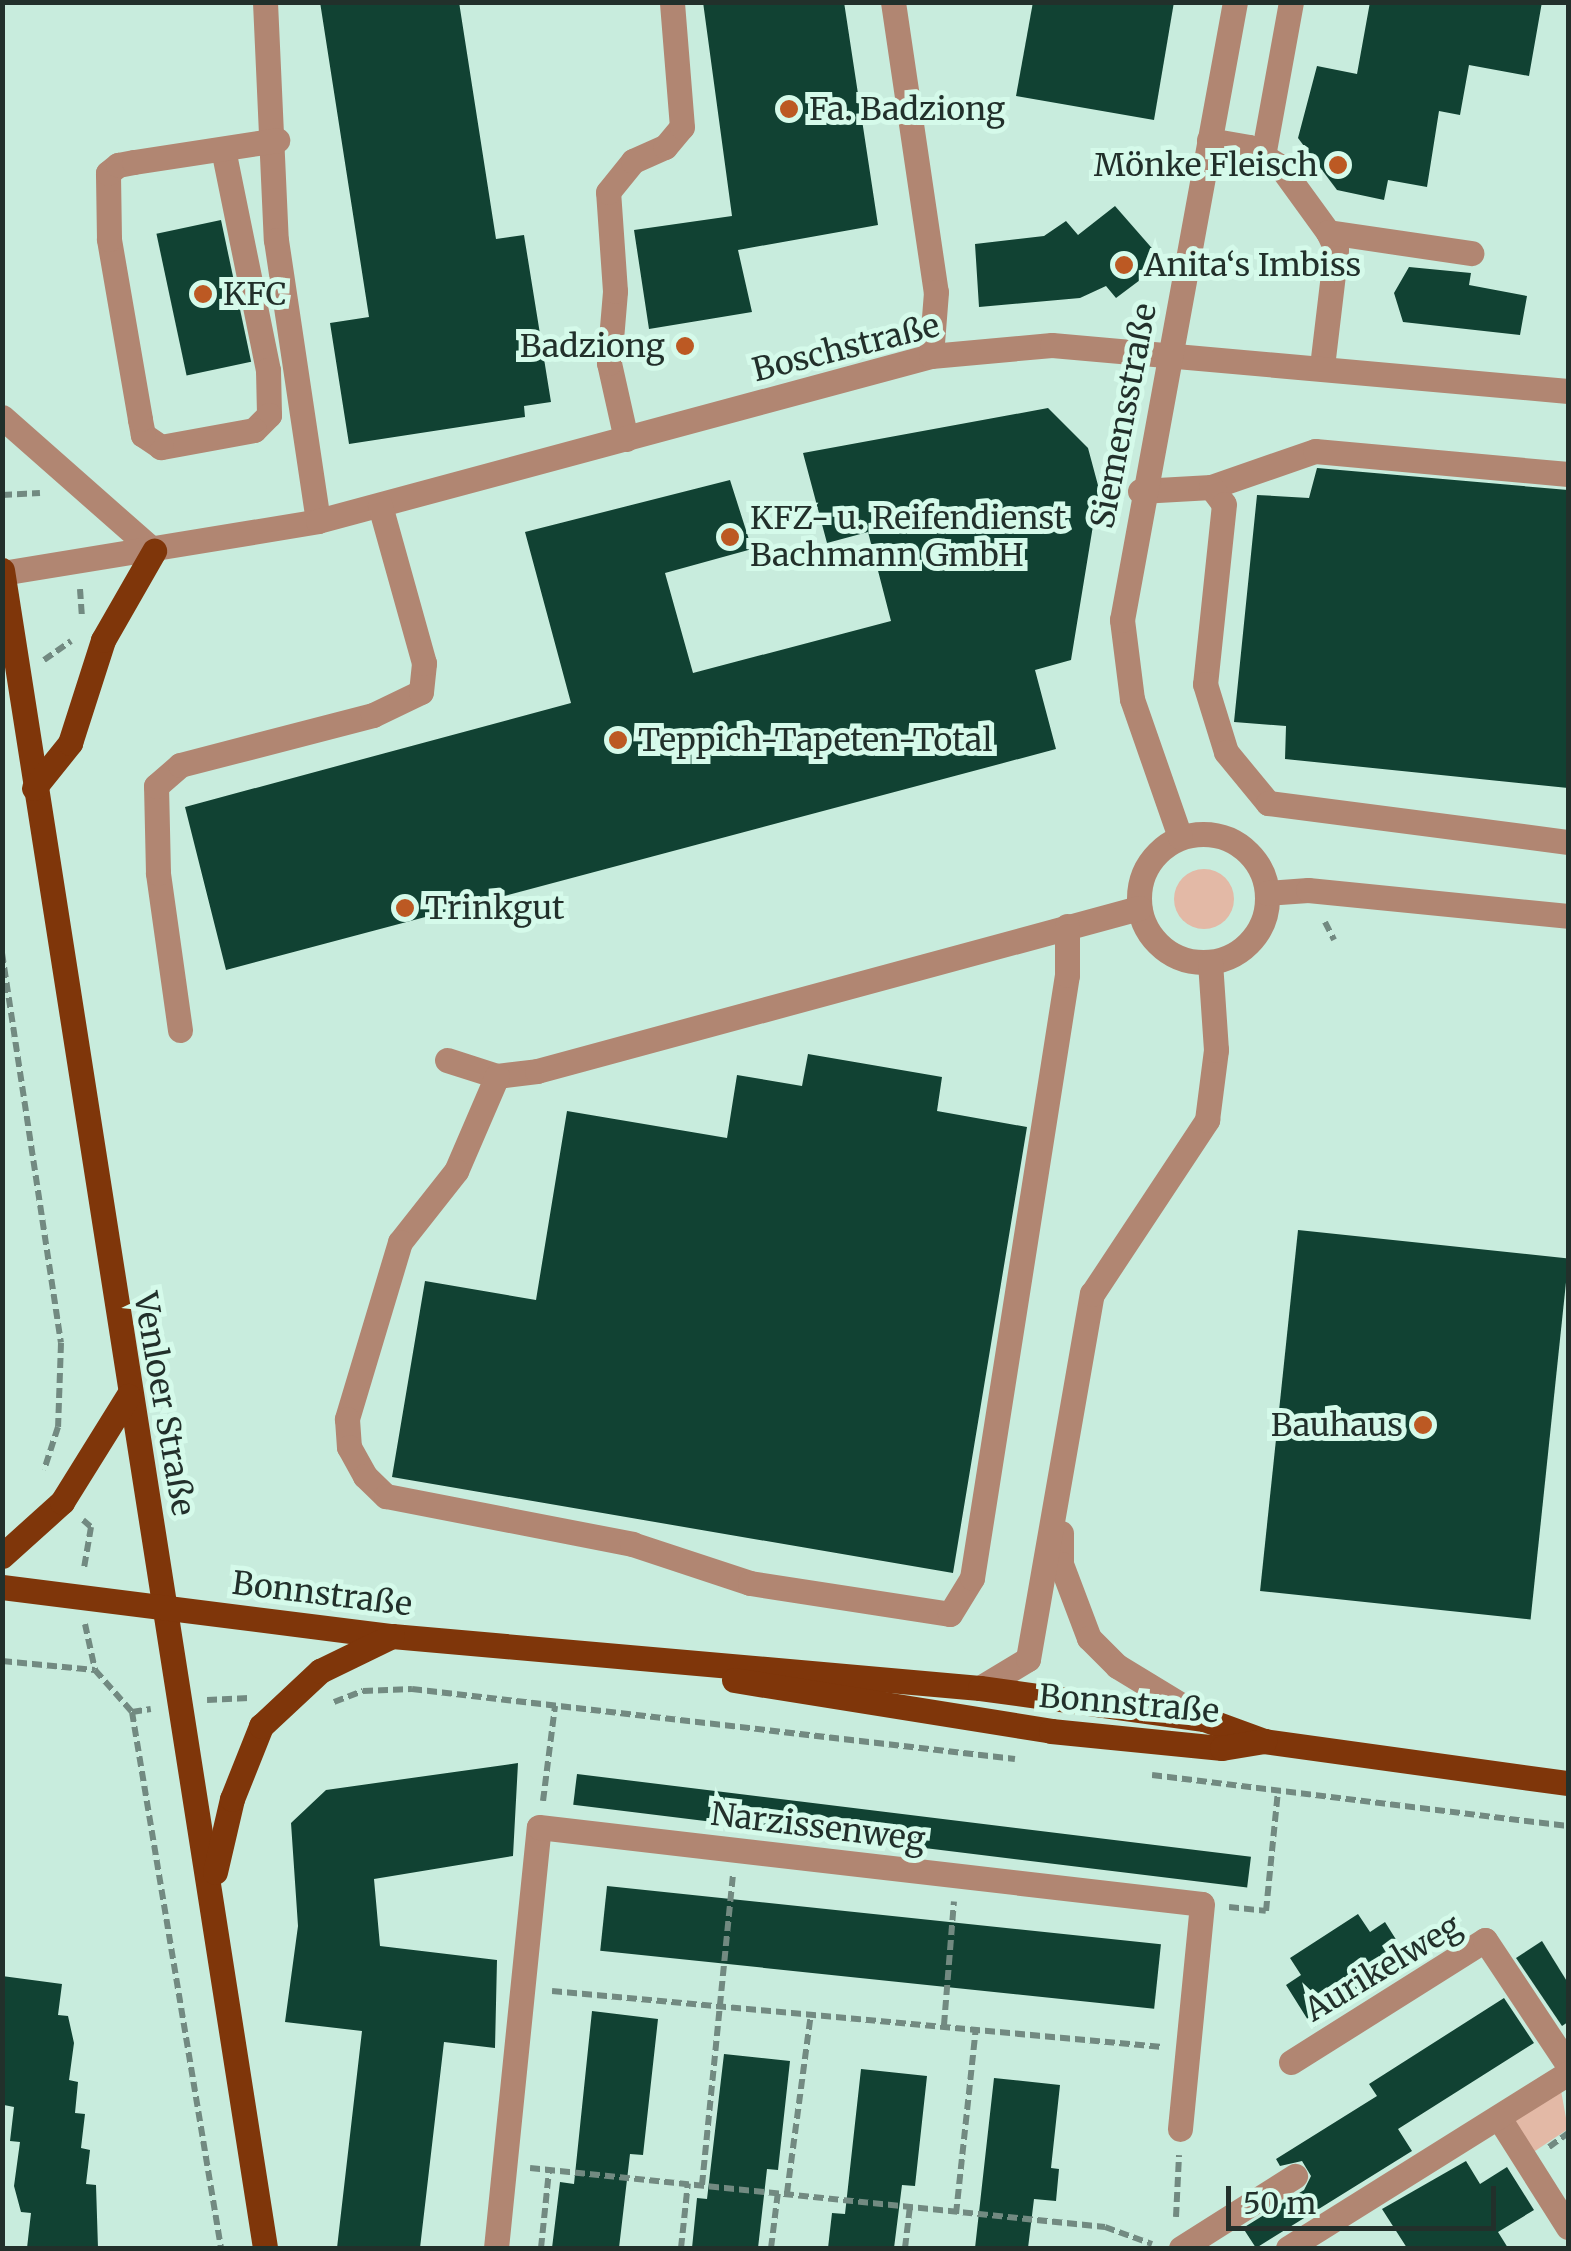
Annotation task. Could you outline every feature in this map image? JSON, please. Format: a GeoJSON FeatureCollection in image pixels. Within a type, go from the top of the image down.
{"type":"FeatureCollection","features":[{"type":"Feature","properties":{"kind":"main road"},"geometry":{"type":"LineString","coordinates":[[34,788],[70,743],[104,640],[154,551]]}},
{"type":"Feature","properties":{"kind":"main road","name":"Venloer Straße"},"geometry":{"type":"LineString","coordinates":[[3,572],[128,1396],[168,1608],[265,2248]]}},
{"type":"Feature","properties":{"kind":"main road"},"geometry":{"type":"LineString","coordinates":[[2,1556],[62,1502],[128,1396]]}},
{"type":"Feature","properties":{"kind":"main road","name":"Bonnstraße"},"geometry":{"type":"LineString","coordinates":[[2,1587],[392,1636],[980,1688],[1204,1719],[1264,1740],[1568,1782]]}},
{"type":"Feature","properties":{"kind":"main road"},"geometry":{"type":"LineString","coordinates":[[211,1888],[236,1785],[274,1710],[320,1670],[392,1636]]}},
{"type":"Feature","properties":{"kind":"main road","name":"Bonnstraße"},"geometry":{"type":"LineString","coordinates":[[635,1658],[806,1696],[1050,1731],[1222,1748],[1264,1740]]}},
{"type":"Feature","properties":{"kind":"street"},"geometry":{"type":"LineString","coordinates":[[264,2],[277,140],[276,240],[318,521]]}},
{"type":"Feature","properties":{"kind":"street"},"geometry":{"type":"LineString","coordinates":[[626,439],[609,363],[615,290],[608,192],[633,160],[665,147],[682,128],[672,2]]}},
{"type":"Feature","properties":{"kind":"street"},"geometry":{"type":"LineString","coordinates":[[892,2],[936,292],[932,356]]}},
{"type":"Feature","properties":{"kind":"street","name":"Siemensstraße"},"geometry":{"type":"LineString","coordinates":[[1180,837],[1132,698],[1122,620],[1140,491],[1235,2]]}},
{"type":"Feature","properties":{"kind":"street"},"geometry":{"type":"LineString","coordinates":[[1263,156],[1291,2]]}},
{"type":"Feature","properties":{"kind":"street"},"geometry":{"type":"LineString","coordinates":[[223,149],[262,334],[268,415],[254,430],[194,445],[161,448],[143,435],[103,190],[108,173],[134,162],[277,140]]}},
{"type":"Feature","properties":{"kind":"street"},"geometry":{"type":"LineString","coordinates":[[1209,140],[1263,156],[1280,166],[1328,232],[1336,249],[1322,366]]}},
{"type":"Feature","properties":{"kind":"street"},"geometry":{"type":"LineString","coordinates":[[1328,232],[1471,252]]}},
{"type":"Feature","properties":{"kind":"street","name":"Boschstraße"},"geometry":{"type":"LineString","coordinates":[[3,572],[154,551],[318,521],[932,356],[1052,344],[1322,366],[1568,392]]}},
{"type":"Feature","properties":{"kind":"street"},"geometry":{"type":"LineString","coordinates":[[2,418],[154,551]]}},
{"type":"Feature","properties":{"kind":"street"},"geometry":{"type":"LineString","coordinates":[[1140,491],[1211,487],[1286,458],[1360,454],[1568,474]]}},
{"type":"Feature","properties":{"kind":"street"},"geometry":{"type":"LineString","coordinates":[[1211,487],[1228,519],[1205,684],[1212,722],[1245,783],[1291,810],[1568,842]]}},
{"type":"Feature","properties":{"kind":"street"},"geometry":{"type":"LineString","coordinates":[[180,1030],[158,873],[156,786],[180,765],[374,715],[421,692],[424,663],[380,505]]}},
{"type":"Feature","properties":{"kind":"street"},"geometry":{"type":"LineString","coordinates":[[1206,834],[1239,844],[1258,864],[1267,892],[1257,934],[1210,963],[1166,951],[1139,908],[1142,875],[1180,837],[1206,834]]}},
{"type":"Feature","properties":{"kind":"street"},"geometry":{"type":"LineString","coordinates":[[1267,892],[1308,890],[1568,916]]}},
{"type":"Feature","properties":{"kind":"street"},"geometry":{"type":"LineString","coordinates":[[447,1060],[497,1076],[537,1071],[1139,908]]}},
{"type":"Feature","properties":{"kind":"street"},"geometry":{"type":"LineString","coordinates":[[497,1076],[456,1170],[400,1242],[347,1419],[348,1447],[365,1476],[386,1496],[632,1544],[750,1583],[950,1614],[972,1578],[1068,976],[1067,926]]}},
{"type":"Feature","properties":{"kind":"street"},"geometry":{"type":"LineString","coordinates":[[980,1688],[1028,1658],[1064,1418],[1092,1294],[1207,1120],[1216,1050],[1210,963]]}},
{"type":"Feature","properties":{"kind":"street"},"geometry":{"type":"LineString","coordinates":[[1064,1418],[1061,1564],[1075,1616],[1117,1666],[1204,1719]]}},
{"type":"Feature","properties":{"kind":"street"},"geometry":{"type":"LineString","coordinates":[[496,2248],[539,1827]]}},
{"type":"Feature","properties":{"kind":"street","name":"Narzissenweg"},"geometry":{"type":"LineString","coordinates":[[539,1827],[1202,1904]]}},
{"type":"Feature","properties":{"kind":"street"},"geometry":{"type":"LineString","coordinates":[[1180,2129],[1202,1904]]}},
{"type":"Feature","properties":{"kind":"street","name":"Aurikelweg"},"geometry":{"type":"LineString","coordinates":[[1291,2062],[1484,1940],[1568,2065]]}},
{"type":"Feature","properties":{"kind":"street"},"geometry":{"type":"LineString","coordinates":[[1288,2248],[1568,2073]]}},
{"type":"Feature","properties":{"kind":"street"},"geometry":{"type":"LineString","coordinates":[[1500,2118],[1568,2227]]}},
{"type":"Feature","properties":{"kind":"street"},"geometry":{"type":"LineString","coordinates":[[1178,2241],[1295,2176]]}},
{"type":"Feature","properties":{"kind":"path"},"geometry":{"type":"LineString","coordinates":[[2,495],[34,490],[51,498]]}},
{"type":"Feature","properties":{"kind":"path"},"geometry":{"type":"LineString","coordinates":[[2,1661],[96,1670]]}},
{"type":"Feature","properties":{"kind":"path"},"geometry":{"type":"LineString","coordinates":[[318,1714],[364,1691],[554,1706],[1029,1761]]}},
{"type":"Feature","properties":{"kind":"path"},"geometry":{"type":"LineString","coordinates":[[132,1712],[245,1696],[274,1710]]}},
{"type":"Feature","properties":{"kind":"path"},"geometry":{"type":"LineString","coordinates":[[539,1827],[554,1706]]}},
{"type":"Feature","properties":{"kind":"path"},"geometry":{"type":"LineString","coordinates":[[1144,1774],[1568,1826]]}},
{"type":"Feature","properties":{"kind":"path"},"geometry":{"type":"LineString","coordinates":[[1202,1904],[1266,1911],[1278,1790]]}},
{"type":"Feature","properties":{"kind":"path"},"geometry":{"type":"LineString","coordinates":[[702,2184],[736,1850]]}},
{"type":"Feature","properties":{"kind":"path"},"geometry":{"type":"LineString","coordinates":[[944,2025],[957,1876]]}},
{"type":"Feature","properties":{"kind":"path"},"geometry":{"type":"LineString","coordinates":[[523,1988],[1188,2050]]}},
{"type":"Feature","properties":{"kind":"path"},"geometry":{"type":"LineString","coordinates":[[787,2194],[810,2014]]}},
{"type":"Feature","properties":{"kind":"path"},"geometry":{"type":"LineString","coordinates":[[956,2214],[976,2028]]}},
{"type":"Feature","properties":{"kind":"path"},"geometry":{"type":"LineString","coordinates":[[1178,2241],[1180,2129]]}},
{"type":"Feature","properties":{"kind":"path"},"geometry":{"type":"LineString","coordinates":[[504,2165],[956,2214],[1105,2226],[1163,2248]]}},
{"type":"Feature","properties":{"kind":"path"},"geometry":{"type":"LineString","coordinates":[[541,2248],[550,2170]]}},
{"type":"Feature","properties":{"kind":"path"},"geometry":{"type":"LineString","coordinates":[[681,2248],[688,2184]]}},
{"type":"Feature","properties":{"kind":"path"},"geometry":{"type":"LineString","coordinates":[[771,2248],[778,2192]]}},
{"type":"Feature","properties":{"kind":"path"},"geometry":{"type":"LineString","coordinates":[[905,2248],[910,2206]]}},
{"type":"Feature","properties":{"kind":"shaded area"},"geometry":{"type":"Polygon","coordinates":[[[1204,869],[1225,878],[1234,899],[1225,920],[1204,929],[1183,920],[1174,899],[1183,878],[1204,869]]]}},
{"type":"Feature","properties":{"kind":"shaded area"},"geometry":{"type":"Polygon","coordinates":[[[1560,2085],[1568,2129],[1526,2157],[1503,2121],[1560,2085]]]}},
{"type":"Feature","properties":{"kind":"building"},"geometry":{"type":"Polygon","coordinates":[[[320,2],[459,2],[496,239],[524,235],[551,402],[524,406],[525,417],[349,444],[330,323],[369,317],[320,2]]]}},
{"type":"Feature","properties":{"kind":"building","name":"Fa. Badziong"},"geometry":{"type":"Polygon","coordinates":[[[703,2],[844,2],[878,225],[738,250],[752,312],[649,329],[634,230],[732,216],[703,2]]]}},
{"type":"Feature","properties":{"kind":"building"},"geometry":{"type":"Polygon","coordinates":[[[1033,2],[1174,2],[1154,120],[1016,96],[1033,2]]]}},
{"type":"Feature","properties":{"kind":"building"},"geometry":{"type":"Polygon","coordinates":[[[1370,2],[1542,2],[1529,76],[1469,65],[1460,115],[1439,111],[1427,187],[1388,180],[1384,200],[1337,190],[1298,138],[1317,66],[1357,74],[1370,2]]]}},
{"type":"Feature","properties":{"kind":"building"},"geometry":{"type":"Polygon","coordinates":[[[1115,206],[1164,262],[1116,298],[1106,286],[1080,298],[979,307],[975,244],[1044,236],[1066,221],[1078,235],[1115,206]]]}},
{"type":"Feature","properties":{"kind":"building","name":"KFC"},"geometry":{"type":"Polygon","coordinates":[[[221,220],[251,362],[187,376],[156,234],[221,220]]]}},
{"type":"Feature","properties":{"kind":"building"},"geometry":{"type":"Polygon","coordinates":[[[1409,267],[1471,273],[1469,285],[1527,296],[1520,335],[1403,322],[1394,293],[1409,267]]]}},
{"type":"Feature","properties":{"kind":"building"},"geometry":{"type":"Polygon","coordinates":[[[1048,408],[1088,448],[1099,489],[1071,660],[1035,670],[1056,749],[226,970],[185,807],[571,703],[525,532],[730,480],[752,549],[665,573],[693,673],[891,621],[868,532],[827,543],[803,453],[1048,408]]]}},
{"type":"Feature","properties":{"kind":"building"},"geometry":{"type":"Polygon","coordinates":[[[1317,468],[1568,490],[1568,788],[1285,759],[1286,726],[1234,722],[1257,495],[1309,498],[1317,468]]]}},
{"type":"Feature","properties":{"kind":"building"},"geometry":{"type":"Polygon","coordinates":[[[808,1054],[942,1077],[937,1111],[1027,1127],[953,1573],[392,1477],[425,1281],[536,1300],[567,1111],[727,1138],[737,1075],[802,1086],[808,1054]]]}},
{"type":"Feature","properties":{"kind":"building","name":"Bauhaus"},"geometry":{"type":"Polygon","coordinates":[[[1298,1230],[1568,1258],[1531,1619],[1260,1591],[1298,1230]]]}},
{"type":"Feature","properties":{"kind":"building"},"geometry":{"type":"Polygon","coordinates":[[[518,1763],[513,1856],[374,1879],[380,1946],[497,1960],[495,2048],[444,2042],[420,2248],[337,2248],[362,2031],[285,2022],[298,1926],[291,1823],[326,1790],[518,1763]]]}},
{"type":"Feature","properties":{"kind":"building"},"geometry":{"type":"Polygon","coordinates":[[[577,1774],[1251,1857],[1247,1888],[573,1805],[577,1774]]]}},
{"type":"Feature","properties":{"kind":"building"},"geometry":{"type":"Polygon","coordinates":[[[607,1886],[1161,1944],[1154,2009],[600,1951],[607,1886]]]}},
{"type":"Feature","properties":{"kind":"building"},"geometry":{"type":"Polygon","coordinates":[[[1358,1914],[1370,1932],[1385,1922],[1412,1965],[1313,2028],[1286,1985],[1301,1975],[1290,1958],[1358,1914]]]}},
{"type":"Feature","properties":{"kind":"building"},"geometry":{"type":"Polygon","coordinates":[[[1542,1941],[1568,1983],[1568,2022],[1562,2026],[1516,1958],[1542,1941]]]}},
{"type":"Feature","properties":{"kind":"building"},"geometry":{"type":"Polygon","coordinates":[[[2,1976],[62,1984],[58,2015],[68,2016],[74,2043],[69,2080],[78,2082],[75,2113],[85,2114],[81,2148],[90,2150],[86,2184],[96,2185],[98,2248],[27,2248],[31,2213],[21,2212],[14,2186],[20,2142],[10,2141],[14,2107],[4,2105],[2,1976]]]}},
{"type":"Feature","properties":{"kind":"building"},"geometry":{"type":"Polygon","coordinates":[[[1504,1998],[1534,2043],[1398,2129],[1412,2151],[1256,2248],[1243,2228],[1304,2190],[1311,2176],[1302,2161],[1280,2166],[1276,2159],[1377,2096],[1369,2084],[1504,1998]]]}},
{"type":"Feature","properties":{"kind":"building"},"geometry":{"type":"Polygon","coordinates":[[[592,2011],[658,2019],[643,2155],[630,2154],[619,2248],[552,2248],[560,2182],[574,2184],[592,2011]]]}},
{"type":"Feature","properties":{"kind":"building"},"geometry":{"type":"Polygon","coordinates":[[[724,2054],[790,2061],[778,2170],[767,2169],[758,2248],[692,2248],[697,2198],[707,2199],[724,2054]]]}},
{"type":"Feature","properties":{"kind":"building"},"geometry":{"type":"Polygon","coordinates":[[[861,2069],[927,2076],[915,2186],[902,2185],[894,2248],[828,2248],[832,2213],[845,2214],[861,2069]]]}},
{"type":"Feature","properties":{"kind":"building"},"geometry":{"type":"Polygon","coordinates":[[[994,2078],[1060,2085],[1051,2168],[1059,2169],[1056,2201],[1034,2199],[1028,2248],[975,2248],[994,2078]]]}},
{"type":"Feature","properties":{"kind":"building"},"geometry":{"type":"Polygon","coordinates":[[[1466,2161],[1480,2184],[1507,2167],[1534,2210],[1498,2232],[1508,2248],[1407,2248],[1382,2209],[1466,2161]]]}},
{"type":"Feature","properties":{"kind":"place","name":"Fa. Badziong"},"geometry":{"type":"Point","coordinates":[789,109]}},
{"type":"Feature","properties":{"kind":"place","name":"Mönke Fleisch"},"geometry":{"type":"Point","coordinates":[1338,165]}},
{"type":"Feature","properties":{"kind":"place","name":"Anita‘s Imbiss"},"geometry":{"type":"Point","coordinates":[1124,265]}},
{"type":"Feature","properties":{"kind":"place","name":"KFC"},"geometry":{"type":"Point","coordinates":[203,294]}},
{"type":"Feature","properties":{"kind":"place","name":"Badziong"},"geometry":{"type":"Point","coordinates":[685,346]}},
{"type":"Feature","properties":{"kind":"place","name":"KFZ- u. Reifendienst Bachmann GmbH"},"geometry":{"type":"Point","coordinates":[730,537]}},
{"type":"Feature","properties":{"kind":"place","name":"Teppich-Tapeten-Total"},"geometry":{"type":"Point","coordinates":[618,740]}},
{"type":"Feature","properties":{"kind":"place","name":"Trinkgut"},"geometry":{"type":"Point","coordinates":[405,908]}},
{"type":"Feature","properties":{"kind":"place","name":"Bauhaus"},"geometry":{"type":"Point","coordinates":[1423,1425]}}]}
